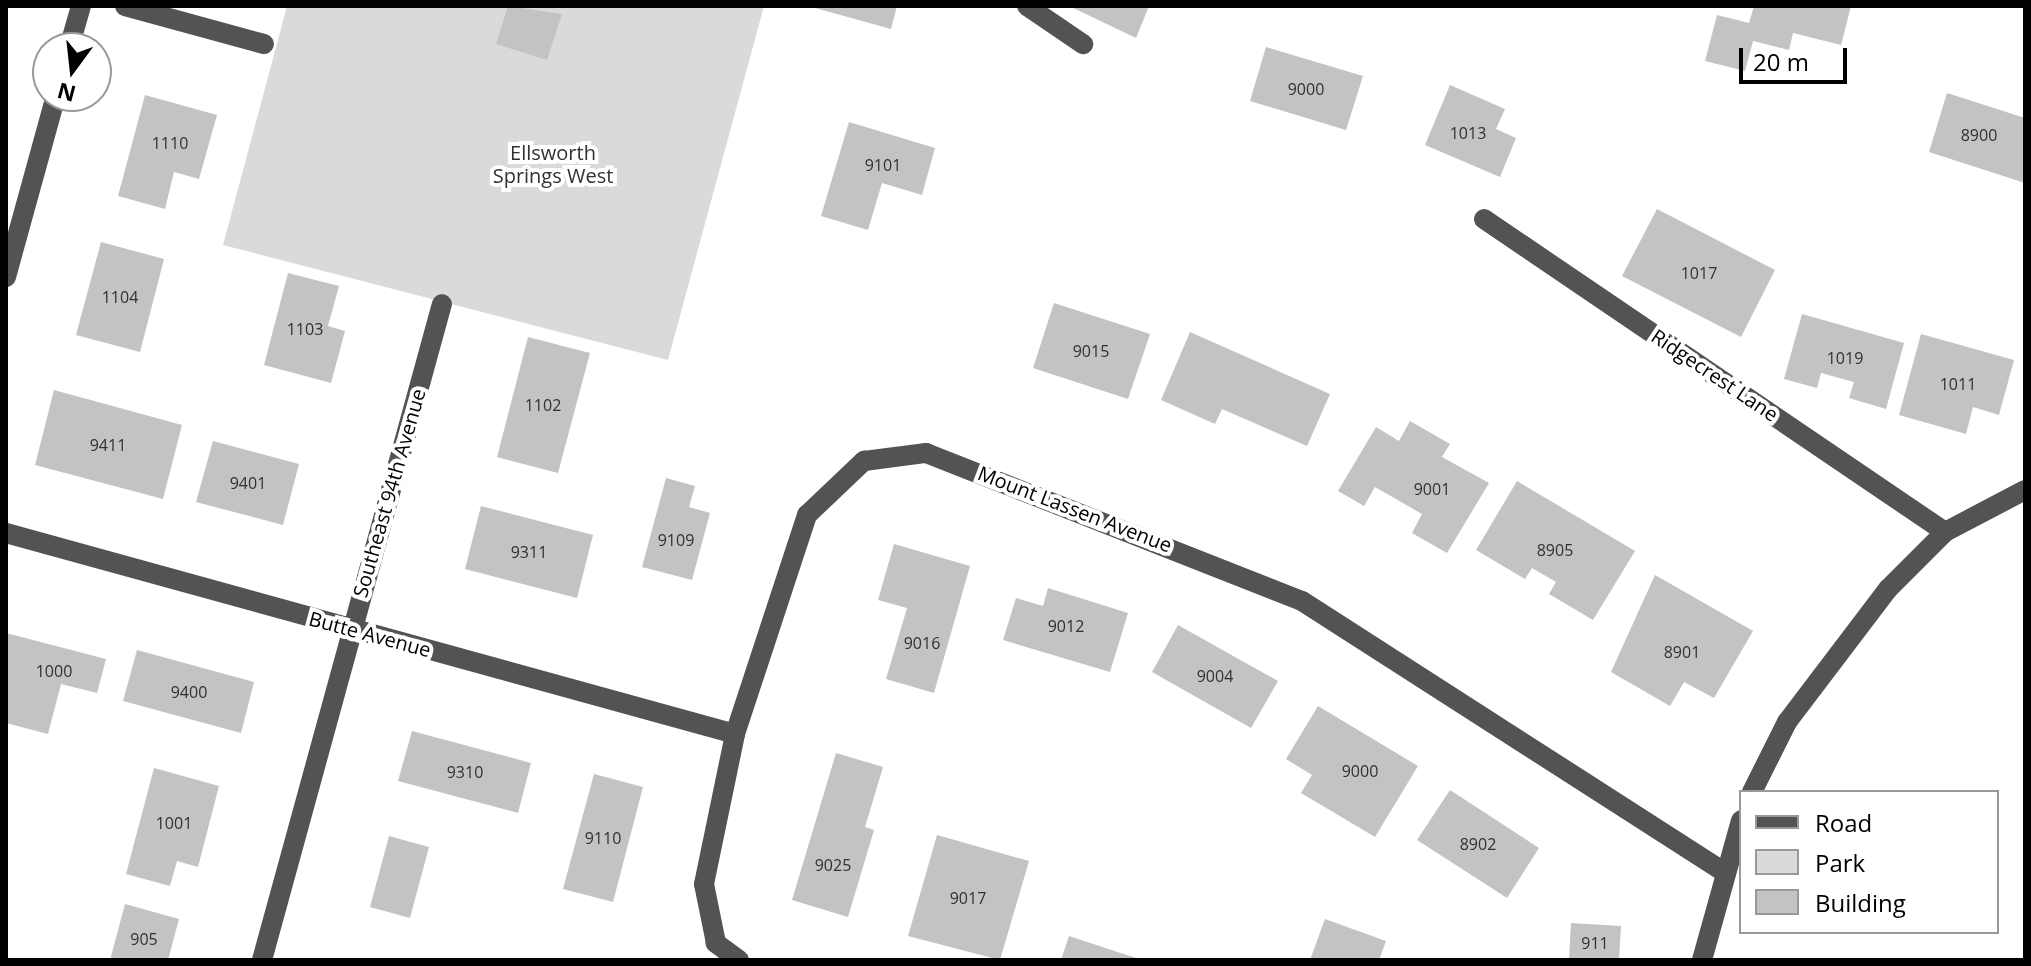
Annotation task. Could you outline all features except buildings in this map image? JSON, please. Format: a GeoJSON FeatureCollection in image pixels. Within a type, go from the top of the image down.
{"type":"FeatureCollection","features":[{"type":"Feature","properties":{"kind":"street"},"geometry":{"type":"LineString","coordinates":[[74,32],[81,6]]}},
{"type":"Feature","properties":{"kind":"street"},"geometry":{"type":"LineString","coordinates":[[125,6],[264,44]]}},
{"type":"Feature","properties":{"kind":"street"},"geometry":{"type":"LineString","coordinates":[[1027,6],[1083,44]]}},
{"type":"Feature","properties":{"kind":"street"},"geometry":{"type":"LineString","coordinates":[[6,277],[52,112]]}},
{"type":"Feature","properties":{"kind":"street","name":"Ridgecrest Lane"},"geometry":{"type":"LineString","coordinates":[[1484,219],[1945,532]]}},
{"type":"Feature","properties":{"kind":"street","name":"Southeast 94th Avenue"},"geometry":{"type":"LineString","coordinates":[[262,960],[442,304]]}},
{"type":"Feature","properties":{"kind":"street","name":"Mount Lassen Avenue"},"geometry":{"type":"LineString","coordinates":[[739,960],[716,943],[704,884],[735,734],[807,515],[864,461],[926,453],[1302,601],[1722,871]]}},
{"type":"Feature","properties":{"kind":"street"},"geometry":{"type":"LineString","coordinates":[[1753,790],[1787,722],[1835,650],[1945,532],[2025,490]]}},
{"type":"Feature","properties":{"kind":"street","name":"Butte Avenue"},"geometry":{"type":"LineString","coordinates":[[6,533],[735,734]]}},
{"type":"Feature","properties":{"kind":"street"},"geometry":{"type":"LineString","coordinates":[[1702,960],[1722,871],[1739,825]]}},
{"type":"Feature","properties":{"kind":"green space","name":"Ellsworth Springs West"},"geometry":{"type":"Polygon","coordinates":[[[287,6],[764,6],[668,360],[223,245],[287,6]]]}}]}
